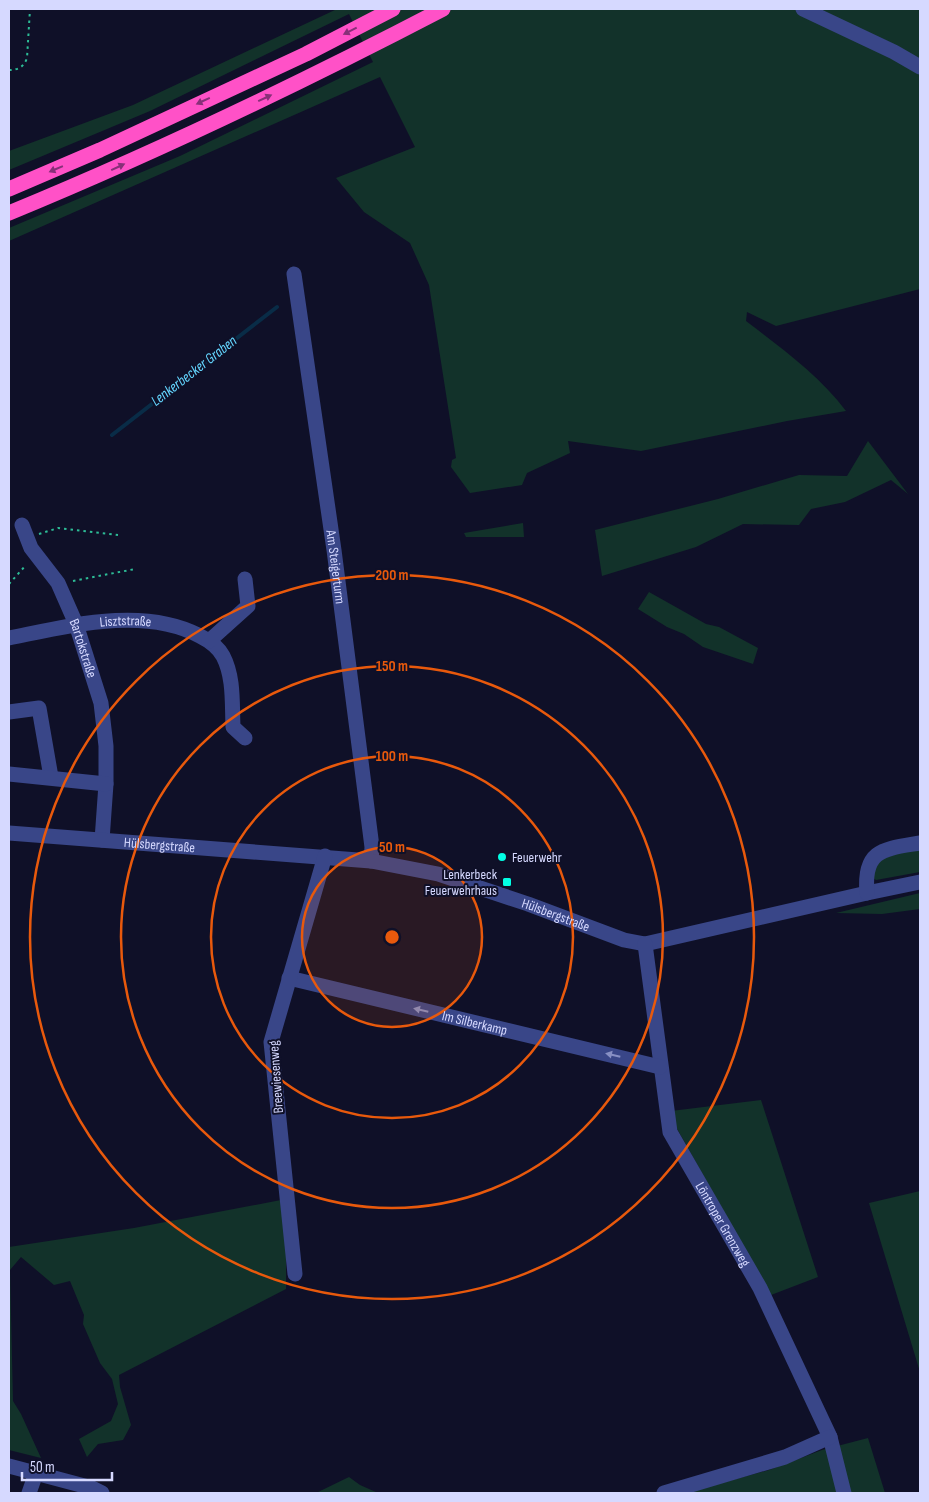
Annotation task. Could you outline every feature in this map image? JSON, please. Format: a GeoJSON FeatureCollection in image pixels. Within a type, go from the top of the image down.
{"type":"FeatureCollection","features":[{"type":"Feature","properties":{"kind":"highway"},"geometry":{"type":"LineString","coordinates":[[9,189],[100,150],[306,54],[393,9]]}},
{"type":"Feature","properties":{"kind":"highway"},"geometry":{"type":"LineString","coordinates":[[9,213],[107,172],[296,84],[443,9]]}},
{"type":"Feature","properties":{"kind":"street"},"geometry":{"type":"LineString","coordinates":[[803,9],[894,52],[920,67]]}},
{"type":"Feature","properties":{"kind":"street","name":"Am Steigerturm"},"geometry":{"type":"LineString","coordinates":[[294,274],[334,550],[372,847],[371,861]]}},
{"type":"Feature","properties":{"kind":"street","name":"Bartokstraße"},"geometry":{"type":"LineString","coordinates":[[25,532],[36,554],[58,583],[76,624],[101,703],[106,746],[106,784],[102,840]]}},
{"type":"Feature","properties":{"kind":"street"},"geometry":{"type":"LineString","coordinates":[[209,640],[248,606],[245,579]]}},
{"type":"Feature","properties":{"kind":"street","name":"Lisztstraße"},"geometry":{"type":"LineString","coordinates":[[9,638],[76,624],[131,620],[162,622],[185,628],[209,640],[222,654],[230,674],[234,727],[245,738]]}},
{"type":"Feature","properties":{"kind":"street"},"geometry":{"type":"LineString","coordinates":[[9,712],[39,708],[51,778]]}},
{"type":"Feature","properties":{"kind":"street"},"geometry":{"type":"LineString","coordinates":[[9,774],[106,784]]}},
{"type":"Feature","properties":{"kind":"street","name":"Hülsbergstraße"},"geometry":{"type":"LineString","coordinates":[[9,833],[371,861],[438,874],[528,904],[624,940],[645,944],[920,882]]}},
{"type":"Feature","properties":{"kind":"street"},"geometry":{"type":"LineString","coordinates":[[867,893],[868,866],[876,855],[886,850],[920,843]]}},
{"type":"Feature","properties":{"kind":"street","name":"Breewiesenweg"},"geometry":{"type":"LineString","coordinates":[[294,1274],[271,1042],[325,856]]}},
{"type":"Feature","properties":{"kind":"street","name":"Löntroper Grenzweg"},"geometry":{"type":"LineString","coordinates":[[645,944],[670,1132],[760,1288],[830,1436],[844,1493]]}},
{"type":"Feature","properties":{"kind":"street","name":"Im Silberkamp"},"geometry":{"type":"LineString","coordinates":[[289,978],[660,1067]]}},
{"type":"Feature","properties":{"kind":"street"},"geometry":{"type":"LineString","coordinates":[[664,1493],[785,1457],[830,1436]]}},
{"type":"Feature","properties":{"kind":"street"},"geometry":{"type":"LineString","coordinates":[[9,1466],[92,1488],[102,1493]]}},
{"type":"Feature","properties":{"kind":"street"},"geometry":{"type":"LineString","coordinates":[[29,1493],[36,1473]]}},
{"type":"Feature","properties":{"kind":"path"},"geometry":{"type":"LineString","coordinates":[[9,70],[19,68],[25,63],[27,58],[30,9]]}},
{"type":"Feature","properties":{"kind":"path"},"geometry":{"type":"LineString","coordinates":[[25,532],[58,528],[118,535]]}},
{"type":"Feature","properties":{"kind":"path"},"geometry":{"type":"LineString","coordinates":[[9,584],[36,554]]}},
{"type":"Feature","properties":{"kind":"path"},"geometry":{"type":"LineString","coordinates":[[58,583],[135,569]]}},
{"type":"Feature","properties":{"kind":"green space"},"geometry":{"type":"Polygon","coordinates":[[[337,9],[920,9],[920,289],[776,326],[747,312],[746,321],[812,374],[846,411],[641,451],[568,441],[570,453],[527,473],[522,485],[470,493],[451,467],[452,460],[456,458],[429,285],[410,243],[364,212],[336,178],[415,147],[380,77],[9,241],[9,228],[180,156],[373,62],[349,14],[150,111],[9,170],[9,151],[133,105],[337,9]]]}},
{"type":"Feature","properties":{"kind":"green space"},"geometry":{"type":"Polygon","coordinates":[[[868,441],[908,494],[891,480],[845,502],[811,509],[799,525],[743,524],[696,547],[602,576],[595,530],[718,499],[799,475],[847,476],[868,441]]]}},
{"type":"Feature","properties":{"kind":"green space"},"geometry":{"type":"Polygon","coordinates":[[[523,523],[524,537],[466,537],[464,533],[523,523]]]}},
{"type":"Feature","properties":{"kind":"green space"},"geometry":{"type":"Polygon","coordinates":[[[649,592],[706,624],[719,627],[758,648],[753,664],[703,647],[684,634],[667,627],[638,609],[649,592]]]}},
{"type":"Feature","properties":{"kind":"green space"},"geometry":{"type":"Polygon","coordinates":[[[920,846],[920,872],[876,880],[873,878],[873,866],[884,855],[920,846]]]}},
{"type":"Feature","properties":{"kind":"green space"},"geometry":{"type":"Polygon","coordinates":[[[920,893],[920,909],[882,914],[836,913],[920,893]]]}},
{"type":"Feature","properties":{"kind":"green space"},"geometry":{"type":"Polygon","coordinates":[[[761,1100],[818,1277],[771,1295],[676,1127],[671,1111],[761,1100]]]}},
{"type":"Feature","properties":{"kind":"green space"},"geometry":{"type":"Polygon","coordinates":[[[920,1191],[920,1372],[869,1203],[920,1191]]]}},
{"type":"Feature","properties":{"kind":"green space"},"geometry":{"type":"Polygon","coordinates":[[[281,1200],[286,1231],[286,1289],[119,1375],[120,1387],[131,1425],[123,1440],[98,1444],[87,1457],[79,1439],[111,1421],[118,1404],[112,1379],[100,1363],[83,1324],[84,1315],[70,1281],[54,1285],[21,1257],[10,1270],[13,1401],[41,1458],[9,1450],[9,1247],[134,1228],[281,1200]]]}},
{"type":"Feature","properties":{"kind":"green space"},"geometry":{"type":"Polygon","coordinates":[[[868,1438],[885,1493],[685,1493],[769,1470],[822,1450],[868,1438]]]}},
{"type":"Feature","properties":{"kind":"green space"},"geometry":{"type":"Polygon","coordinates":[[[349,1477],[360,1485],[378,1493],[316,1493],[349,1477]]]}},
{"type":"Feature","properties":{"kind":"waterway","name":"Lenkerbecker Graben"},"geometry":{"type":"LineString","coordinates":[[112,435],[277,307]]}},
{"type":"Feature","properties":{"kind":"place","name":"Feuerwehr"},"geometry":{"type":"Point","coordinates":[502,857]}},
{"type":"Feature","properties":{"kind":"place","name":"Lenkerbeck Feuerwehrhaus"},"geometry":{"type":"Point","coordinates":[507,882]}}]}
